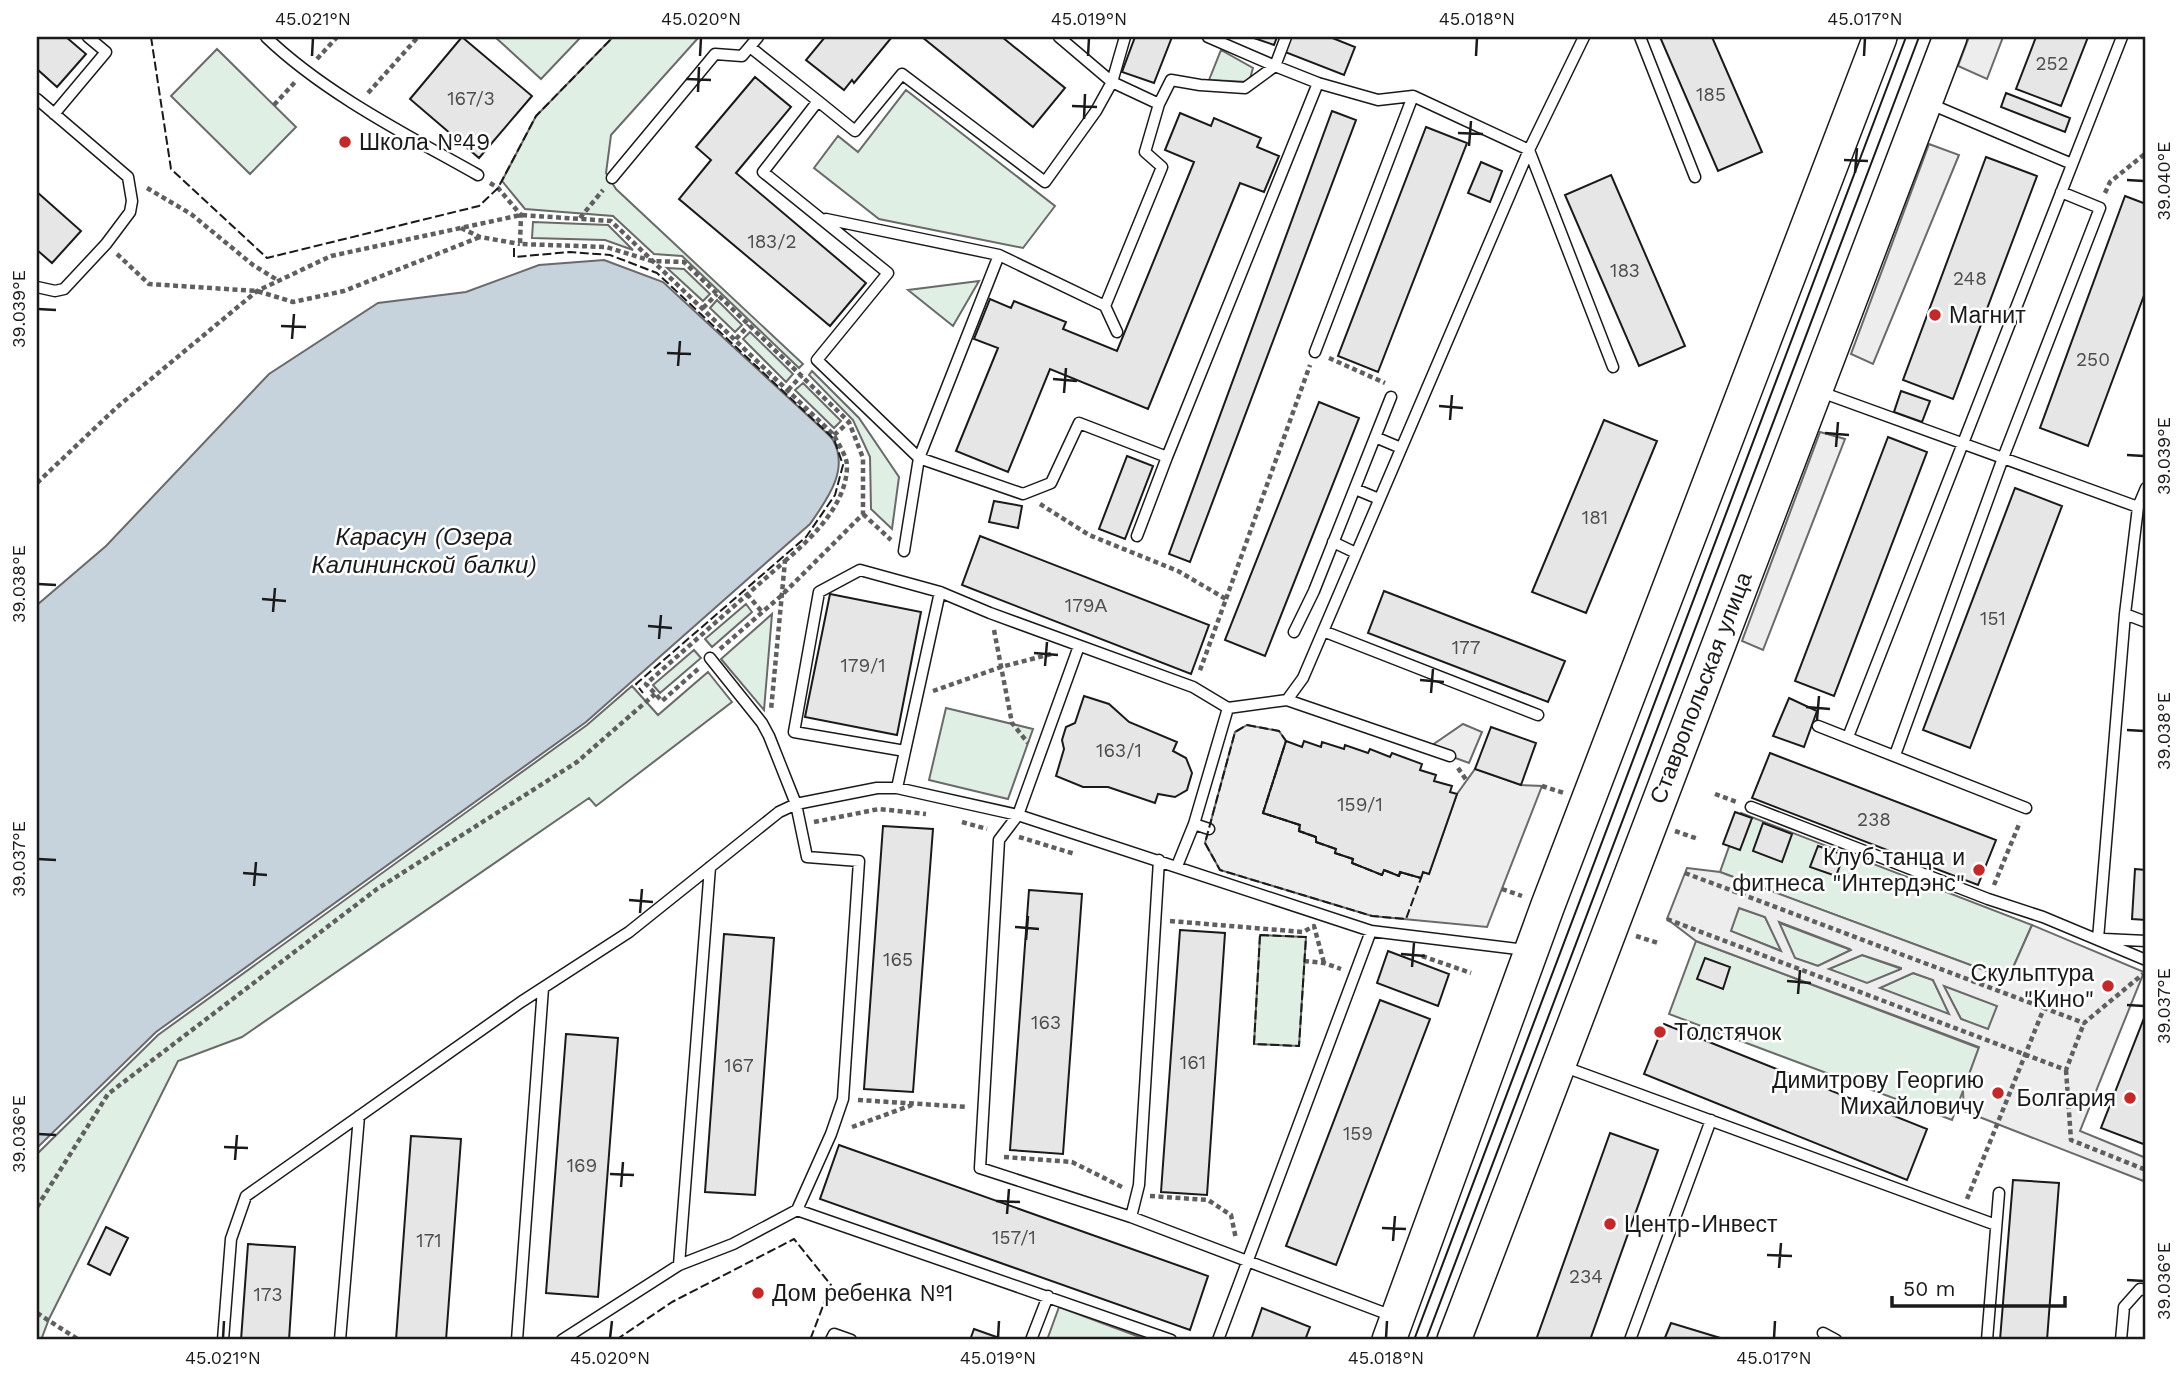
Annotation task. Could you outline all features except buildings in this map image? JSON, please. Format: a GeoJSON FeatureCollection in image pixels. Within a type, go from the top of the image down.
{"type":"FeatureCollection","features":[{"type":"Feature","properties":{"kind":"main road"},"geometry":{"type":"LineString","coordinates":[[1393,1329],[1587,801],[1880,37]]}},
{"type":"Feature","properties":{"kind":"main road","name":"Ставропольская улица"},"geometry":{"type":"LineString","coordinates":[[1454,1340],[1950,37]]}},
{"type":"Feature","properties":{"kind":"lane"},"geometry":{"type":"LineString","coordinates":[[54,114],[106,52],[88,37]]}},
{"type":"Feature","properties":{"kind":"lane"},"geometry":{"type":"LineString","coordinates":[[266,37],[292,62],[396,129],[478,174]]}},
{"type":"Feature","properties":{"kind":"lane"},"geometry":{"type":"LineString","coordinates":[[612,178],[715,54],[742,56],[758,37]]}},
{"type":"Feature","properties":{"kind":"lane"},"geometry":{"type":"LineString","coordinates":[[1059,37],[1112,82],[1159,104]]}},
{"type":"Feature","properties":{"kind":"lane"},"geometry":{"type":"LineString","coordinates":[[750,47],[855,131],[902,74],[1045,182],[1097,111],[1112,82],[1125,37]]}},
{"type":"Feature","properties":{"kind":"lane"},"geometry":{"type":"LineString","coordinates":[[1208,37],[1318,83],[1378,100],[1413,96],[1529,150],[1613,367]]}},
{"type":"Feature","properties":{"kind":"lane"},"geometry":{"type":"LineString","coordinates":[[1105,306],[1162,167],[1145,152],[1159,104],[1171,80],[1245,88],[1275,66],[1286,37]]}},
{"type":"Feature","properties":{"kind":"lane"},"geometry":{"type":"LineString","coordinates":[[1287,700],[1303,678],[1529,150],[1584,37]]}},
{"type":"Feature","properties":{"kind":"lane"},"geometry":{"type":"LineString","coordinates":[[1640,37],[1695,177]]}},
{"type":"Feature","properties":{"kind":"lane"},"geometry":{"type":"LineString","coordinates":[[1848,737],[2122,37]]}},
{"type":"Feature","properties":{"kind":"lane"},"geometry":{"type":"LineString","coordinates":[[1137,536],[1318,83]]}},
{"type":"Feature","properties":{"kind":"lane"},"geometry":{"type":"LineString","coordinates":[[1315,352],[1413,96]]}},
{"type":"Feature","properties":{"kind":"lane"},"geometry":{"type":"LineString","coordinates":[[37,99],[128,177],[132,201],[130,212],[106,244],[64,289],[55,291],[37,287]]}},
{"type":"Feature","properties":{"kind":"lane"},"geometry":{"type":"LineString","coordinates":[[818,101],[763,172],[888,272],[817,360],[919,458],[1023,494],[1051,483],[1079,423],[1167,457]]}},
{"type":"Feature","properties":{"kind":"lane"},"geometry":{"type":"LineString","coordinates":[[1926,102],[2072,164]]}},
{"type":"Feature","properties":{"kind":"lane"},"geometry":{"type":"LineString","coordinates":[[1895,755],[2003,458],[2100,208],[2061,192]]}},
{"type":"Feature","properties":{"kind":"lane"},"geometry":{"type":"LineString","coordinates":[[821,218],[999,255],[1105,306],[1117,332]]}},
{"type":"Feature","properties":{"kind":"lane"},"geometry":{"type":"LineString","coordinates":[[904,551],[919,458],[999,255]]}},
{"type":"Feature","properties":{"kind":"lane"},"geometry":{"type":"LineString","coordinates":[[1815,390],[2138,507]]}},
{"type":"Feature","properties":{"kind":"lane"},"geometry":{"type":"LineString","coordinates":[[1294,632],[1314,591],[1391,397]]}},
{"type":"Feature","properties":{"kind":"lane"},"geometry":{"type":"LineString","coordinates":[[1376,437],[1401,447]]}},
{"type":"Feature","properties":{"kind":"lane"},"geometry":{"type":"LineString","coordinates":[[2098,939],[2125,614],[2138,507],[2146,488]]}},
{"type":"Feature","properties":{"kind":"lane"},"geometry":{"type":"LineString","coordinates":[[1355,489],[1379,499]]}},
{"type":"Feature","properties":{"kind":"lane"},"geometry":{"type":"LineString","coordinates":[[1333,542],[1356,553]]}},
{"type":"Feature","properties":{"kind":"lane"},"geometry":{"type":"LineString","coordinates":[[905,751],[794,732],[819,592],[860,570],[940,592],[990,613],[1194,687],[1228,708],[1287,700],[1450,755]]}},
{"type":"Feature","properties":{"kind":"lane"},"geometry":{"type":"LineString","coordinates":[[1314,591],[1336,600]]}},
{"type":"Feature","properties":{"kind":"lane"},"geometry":{"type":"LineString","coordinates":[[898,788],[940,592]]}},
{"type":"Feature","properties":{"kind":"lane"},"geometry":{"type":"LineString","coordinates":[[2125,614],[2146,622]]}},
{"type":"Feature","properties":{"kind":"lane"},"geometry":{"type":"LineString","coordinates":[[1323,631],[1538,715]]}},
{"type":"Feature","properties":{"kind":"lane"},"geometry":{"type":"LineString","coordinates":[[1079,646],[1018,815],[1003,833],[997,854],[979,1168],[1131,1217],[1247,1260],[1393,1329]]}},
{"type":"Feature","properties":{"kind":"lane"},"geometry":{"type":"LineString","coordinates":[[562,1340],[679,1265],[733,1244],[797,1210],[831,1134],[843,1099],[859,861],[807,858],[796,804],[769,736],[762,723],[710,658]]}},
{"type":"Feature","properties":{"kind":"lane"},"geometry":{"type":"LineString","coordinates":[[1177,866],[1194,824],[1228,708]]}},
{"type":"Feature","properties":{"kind":"lane"},"geometry":{"type":"LineString","coordinates":[[1818,726],[2026,808]]}},
{"type":"Feature","properties":{"kind":"lane"},"geometry":{"type":"LineString","coordinates":[[223,1340],[231,1239],[247,1196],[542,988],[629,932],[779,812],[796,804],[877,788],[898,788],[1018,815],[1177,866],[1368,937],[1531,950]]}},
{"type":"Feature","properties":{"kind":"lane"},"geometry":{"type":"LineString","coordinates":[[1751,807],[2043,917],[2146,960]]}},
{"type":"Feature","properties":{"kind":"lane"},"geometry":{"type":"LineString","coordinates":[[1194,824],[1209,829]]}},
{"type":"Feature","properties":{"kind":"lane"},"geometry":{"type":"LineString","coordinates":[[1131,1217],[1139,1185],[1159,860]]}},
{"type":"Feature","properties":{"kind":"lane"},"geometry":{"type":"LineString","coordinates":[[679,1265],[710,867]]}},
{"type":"Feature","properties":{"kind":"lane"},"geometry":{"type":"LineString","coordinates":[[1218,1340],[1368,937]]}},
{"type":"Feature","properties":{"kind":"lane"},"geometry":{"type":"LineString","coordinates":[[2098,939],[2146,941]]}},
{"type":"Feature","properties":{"kind":"lane"},"geometry":{"type":"LineString","coordinates":[[517,1340],[542,988]]}},
{"type":"Feature","properties":{"kind":"lane"},"geometry":{"type":"LineString","coordinates":[[1559,1065],[1996,1225]]}},
{"type":"Feature","properties":{"kind":"lane"},"geometry":{"type":"LineString","coordinates":[[340,1340],[359,1116]]}},
{"type":"Feature","properties":{"kind":"lane"},"geometry":{"type":"LineString","coordinates":[[1630,1340],[1711,1120]]}},
{"type":"Feature","properties":{"kind":"lane"},"geometry":{"type":"LineString","coordinates":[[1987,1340],[1998,1193]]}},
{"type":"Feature","properties":{"kind":"lane"},"geometry":{"type":"LineString","coordinates":[[797,1210],[1171,1340]]}},
{"type":"Feature","properties":{"kind":"lane"},"geometry":{"type":"LineString","coordinates":[[2121,1340],[2124,1307],[2140,1289],[2146,1290]]}},
{"type":"Feature","properties":{"kind":"lane"},"geometry":{"type":"LineString","coordinates":[[1031,1340],[1048,1296]]}},
{"type":"Feature","properties":{"kind":"lane"},"geometry":{"type":"LineString","coordinates":[[1823,1333],[1836,1340]]}},
{"type":"Feature","properties":{"kind":"lane"},"geometry":{"type":"LineString","coordinates":[[831,1340],[834,1334],[851,1340]]}},
{"type":"Feature","properties":{"kind":"path"},"geometry":{"type":"LineString","coordinates":[[358,104],[418,37]]}},
{"type":"Feature","properties":{"kind":"path"},"geometry":{"type":"LineString","coordinates":[[2100,208],[2110,182],[2146,153]]}},
{"type":"Feature","properties":{"kind":"path"},"geometry":{"type":"LineString","coordinates":[[128,177],[191,214],[253,265],[279,281]]}},
{"type":"Feature","properties":{"kind":"path"},"geometry":{"type":"LineString","coordinates":[[579,219],[612,178]]}},
{"type":"Feature","properties":{"kind":"path"},"geometry":{"type":"LineString","coordinates":[[498,188],[521,215],[520,244]]}},
{"type":"Feature","properties":{"kind":"path"},"geometry":{"type":"LineString","coordinates":[[37,483],[116,408],[257,291],[331,256],[458,227],[521,215],[611,221],[652,261],[736,339],[834,435],[847,464],[842,494],[809,540],[646,684],[662,701],[782,595],[863,514],[863,458],[849,422],[684,262],[652,261],[606,247],[520,244],[480,237],[458,227]]}},
{"type":"Feature","properties":{"kind":"path"},"geometry":{"type":"LineString","coordinates":[[106,244],[149,284],[257,291],[293,302],[344,291],[480,237]]}},
{"type":"Feature","properties":{"kind":"path"},"geometry":{"type":"LineString","coordinates":[[703,308],[717,294]]}},
{"type":"Feature","properties":{"kind":"path"},"geometry":{"type":"LineString","coordinates":[[736,339],[749,325]]}},
{"type":"Feature","properties":{"kind":"path"},"geometry":{"type":"LineString","coordinates":[[1194,687],[1315,352],[1421,399]]}},
{"type":"Feature","properties":{"kind":"path"},"geometry":{"type":"LineString","coordinates":[[788,390],[802,375]]}},
{"type":"Feature","properties":{"kind":"path"},"geometry":{"type":"LineString","coordinates":[[834,435],[849,422]]}},
{"type":"Feature","properties":{"kind":"path"},"geometry":{"type":"LineString","coordinates":[[1023,494],[1088,535],[1178,571],[1226,599]]}},
{"type":"Feature","properties":{"kind":"path"},"geometry":{"type":"LineString","coordinates":[[863,514],[888,537]]}},
{"type":"Feature","properties":{"kind":"path"},"geometry":{"type":"LineString","coordinates":[[769,736],[785,561]]}},
{"type":"Feature","properties":{"kind":"path"},"geometry":{"type":"LineString","coordinates":[[747,594],[762,612]]}},
{"type":"Feature","properties":{"kind":"path"},"geometry":{"type":"LineString","coordinates":[[990,613],[1012,723],[1039,758]]}},
{"type":"Feature","properties":{"kind":"path"},"geometry":{"type":"LineString","coordinates":[[917,697],[1001,667],[1079,646]]}},
{"type":"Feature","properties":{"kind":"path"},"geometry":{"type":"LineString","coordinates":[[37,1207],[108,1094],[377,889],[577,762],[655,694]]}},
{"type":"Feature","properties":{"kind":"path"},"geometry":{"type":"LineString","coordinates":[[1542,786],[1587,801]]}},
{"type":"Feature","properties":{"kind":"path"},"geometry":{"type":"LineString","coordinates":[[1715,794],[1751,807]]}},
{"type":"Feature","properties":{"kind":"path"},"geometry":{"type":"LineString","coordinates":[[800,825],[879,808],[933,815]]}},
{"type":"Feature","properties":{"kind":"path"},"geometry":{"type":"LineString","coordinates":[[1989,898],[2026,808]]}},
{"type":"Feature","properties":{"kind":"path"},"geometry":{"type":"LineString","coordinates":[[957,821],[1080,855]]}},
{"type":"Feature","properties":{"kind":"path"},"geometry":{"type":"LineString","coordinates":[[1650,822],[1698,839]]}},
{"type":"Feature","properties":{"kind":"path"},"geometry":{"type":"LineString","coordinates":[[1685,873],[2084,1023]]}},
{"type":"Feature","properties":{"kind":"path"},"geometry":{"type":"LineString","coordinates":[[1502,889],[1548,905]]}},
{"type":"Feature","properties":{"kind":"path"},"geometry":{"type":"LineString","coordinates":[[1156,919],[1303,932],[1314,926]]}},
{"type":"Feature","properties":{"kind":"path"},"geometry":{"type":"LineString","coordinates":[[1667,919],[2066,1070]]}},
{"type":"Feature","properties":{"kind":"path"},"geometry":{"type":"LineString","coordinates":[[1301,922],[1368,937]]}},
{"type":"Feature","properties":{"kind":"path"},"geometry":{"type":"LineString","coordinates":[[1314,926],[1324,963]]}},
{"type":"Feature","properties":{"kind":"path"},"geometry":{"type":"LineString","coordinates":[[1611,927],[1658,943]]}},
{"type":"Feature","properties":{"kind":"path"},"geometry":{"type":"LineString","coordinates":[[1418,954],[1471,973]]}},
{"type":"Feature","properties":{"kind":"path"},"geometry":{"type":"LineString","coordinates":[[1304,961],[1324,963],[1354,974]]}},
{"type":"Feature","properties":{"kind":"path"},"geometry":{"type":"LineString","coordinates":[[2146,968],[2084,1023],[2066,1070],[2071,1140],[2146,1170]]}},
{"type":"Feature","properties":{"kind":"path"},"geometry":{"type":"LineString","coordinates":[[1962,1212],[2044,1008]]}},
{"type":"Feature","properties":{"kind":"path"},"geometry":{"type":"LineString","coordinates":[[843,1099],[983,1108]]}},
{"type":"Feature","properties":{"kind":"path"},"geometry":{"type":"LineString","coordinates":[[831,1134],[916,1103]]}},
{"type":"Feature","properties":{"kind":"path"},"geometry":{"type":"LineString","coordinates":[[37,1313],[79,1340]]}},
{"type":"Feature","properties":{"kind":"green space"},"geometry":{"type":"Polygon","coordinates":[[[495,37],[581,37],[541,79],[495,37]]]}},
{"type":"Feature","properties":{"kind":"green space"},"geometry":{"type":"Polygon","coordinates":[[[613,37],[699,37],[611,135],[606,173],[616,189],[803,364],[799,368],[682,256],[654,254],[613,216],[525,209],[502,181],[536,116],[613,37]]]}},
{"type":"Feature","properties":{"kind":"green space"},"geometry":{"type":"Polygon","coordinates":[[[217,49],[296,127],[250,174],[171,96],[217,49]]]}},
{"type":"Feature","properties":{"kind":"green space"},"geometry":{"type":"Polygon","coordinates":[[[1221,50],[1253,68],[1249,82],[1209,80],[1221,50]]]}},
{"type":"Feature","properties":{"kind":"green space"},"geometry":{"type":"Polygon","coordinates":[[[906,90],[1055,206],[1023,248],[879,219],[814,168],[838,136],[858,152],[906,90]]]}},
{"type":"Feature","properties":{"kind":"green space"},"geometry":{"type":"Polygon","coordinates":[[[533,222],[608,225],[633,250],[605,240],[532,238],[533,222]]]}},
{"type":"Feature","properties":{"kind":"green space"},"geometry":{"type":"Polygon","coordinates":[[[667,268],[684,269],[710,294],[703,301],[667,268]]]}},
{"type":"Feature","properties":{"kind":"green space"},"geometry":{"type":"Polygon","coordinates":[[[979,281],[953,326],[908,290],[979,281]]]}},
{"type":"Feature","properties":{"kind":"green space"},"geometry":{"type":"Polygon","coordinates":[[[717,300],[742,325],[735,332],[710,308],[717,300]]]}},
{"type":"Feature","properties":{"kind":"green space"},"geometry":{"type":"Polygon","coordinates":[[[750,332],[793,374],[786,382],[743,339],[750,332]]]}},
{"type":"Feature","properties":{"kind":"green space"},"geometry":{"type":"Polygon","coordinates":[[[812,371],[859,418],[899,477],[892,529],[871,509],[870,457],[853,420],[809,375],[812,371]]]}},
{"type":"Feature","properties":{"kind":"green space"},"geometry":{"type":"Polygon","coordinates":[[[803,383],[841,421],[834,428],[795,390],[803,383]]]}},
{"type":"Feature","properties":{"kind":"green space"},"geometry":{"type":"Polygon","coordinates":[[[746,604],[752,612],[712,647],[705,639],[746,604]]]}},
{"type":"Feature","properties":{"kind":"green space"},"geometry":{"type":"Polygon","coordinates":[[[772,614],[764,710],[721,659],[772,614]]]}},
{"type":"Feature","properties":{"kind":"green space"},"geometry":{"type":"Polygon","coordinates":[[[694,650],[701,658],[660,693],[653,685],[694,650]]]}},
{"type":"Feature","properties":{"kind":"green space"},"geometry":{"type":"Polygon","coordinates":[[[708,672],[732,702],[596,806],[589,798],[242,1037],[178,1061],[41,1340],[37,1340],[37,1154],[158,1035],[587,725],[632,686],[658,715],[708,672]]]}},
{"type":"Feature","properties":{"kind":"green space"},"geometry":{"type":"Polygon","coordinates":[[[946,708],[1033,729],[1008,799],[929,780],[946,708]]]}},
{"type":"Feature","properties":{"kind":"green space"},"geometry":{"type":"Polygon","coordinates":[[[1741,813],[2032,925],[2008,979],[1720,872],[1741,813]]]}},
{"type":"Feature","properties":{"kind":"green space"},"geometry":{"type":"Polygon","coordinates":[[[1739,908],[1765,917],[1782,951],[1730,931],[1739,908]]]}},
{"type":"Feature","properties":{"kind":"green space"},"geometry":{"type":"Polygon","coordinates":[[[1777,922],[1851,950],[1818,966],[1794,958],[1777,922]]]}},
{"type":"Feature","properties":{"kind":"green space"},"geometry":{"type":"Polygon","coordinates":[[[1260,935],[1306,937],[1299,1046],[1254,1044],[1260,935]]]}},
{"type":"Feature","properties":{"kind":"green space"},"geometry":{"type":"Polygon","coordinates":[[[1696,941],[1979,1048],[1952,1120],[1669,1014],[1696,941]]]}},
{"type":"Feature","properties":{"kind":"green space"},"geometry":{"type":"Polygon","coordinates":[[[1862,955],[1902,969],[1867,984],[1828,969],[1862,955]]]}},
{"type":"Feature","properties":{"kind":"green space"},"geometry":{"type":"Polygon","coordinates":[[[1913,973],[1933,980],[1950,1015],[1879,988],[1913,973]]]}},
{"type":"Feature","properties":{"kind":"green space"},"geometry":{"type":"Polygon","coordinates":[[[1943,985],[1998,1006],[1988,1030],[1961,1019],[1943,985]]]}},
{"type":"Feature","properties":{"kind":"green space"},"geometry":{"type":"Polygon","coordinates":[[[1059,1307],[1145,1339],[1047,1340],[1059,1307]]]}},
{"type":"Feature","properties":{"kind":"shaded area"},"geometry":{"type":"Polygon","coordinates":[[[1969,37],[2003,37],[1987,79],[1958,66],[1969,37]]]}},
{"type":"Feature","properties":{"kind":"shaded area"},"geometry":{"type":"Polygon","coordinates":[[[1929,144],[1959,155],[1873,364],[1851,354],[1929,144]]]}},
{"type":"Feature","properties":{"kind":"shaded area"},"geometry":{"type":"Polygon","coordinates":[[[1820,432],[1845,439],[1763,650],[1742,641],[1820,432]]]}},
{"type":"Feature","properties":{"kind":"shaded area"},"geometry":{"type":"Polygon","coordinates":[[[1463,724],[1482,732],[1469,763],[1428,748],[1463,724]]]}},
{"type":"Feature","properties":{"kind":"shaded area"},"geometry":{"type":"Polygon","coordinates":[[[1247,725],[1279,731],[1286,741],[1263,813],[1300,825],[1299,831],[1316,837],[1353,859],[1352,863],[1382,874],[1384,870],[1399,876],[1400,872],[1421,878],[1423,872],[1429,874],[1457,794],[1475,769],[1521,785],[1542,786],[1487,927],[1372,916],[1220,870],[1205,843],[1235,732],[1247,725]]]}},
{"type":"Feature","properties":{"kind":"shaded area"},"geometry":{"type":"Polygon","coordinates":[[[1687,868],[1720,872],[2008,979],[2032,925],[2144,972],[2080,1131],[2146,1158],[2146,1182],[1964,1111],[1963,1091],[1979,1047],[1696,941],[1667,919],[1687,868]],[[1739,908],[1731,931],[1781,951],[1765,917],[1739,908]],[[1779,922],[1795,958],[1818,966],[1851,950],[1779,922]],[[1862,955],[1829,969],[1867,983],[1901,968],[1862,955]],[[1913,973],[1880,988],[1949,1014],[1933,980],[1913,973]],[[1944,986],[1961,1019],[1988,1029],[1997,1006],[1944,986]]]}},
{"type":"Feature","properties":{"kind":"water","name":"Карасун (Озера Калининской балки)"},"geometry":{"type":"Polygon","coordinates":[[[604,260],[663,282],[830,436],[838,451],[839,463],[834,485],[823,505],[810,524],[586,722],[156,1032],[37,1148],[37,605],[106,546],[269,374],[378,303],[466,292],[539,265],[604,260]]]}},
{"type":"Feature","properties":{"kind":"tram line"},"geometry":{"type":"LineString","coordinates":[[1414,1340],[1906,37]]}},
{"type":"Feature","properties":{"kind":"tram line"},"geometry":{"type":"LineString","coordinates":[[1426,1340],[1919,37]]}},
{"type":"Feature","properties":{"kind":"fence"},"geometry":{"type":"LineString","coordinates":[[151,37],[171,169],[267,258],[479,206],[498,188],[536,116],[613,37]]}},
{"type":"Feature","properties":{"kind":"fence"},"geometry":{"type":"LineString","coordinates":[[514,248],[514,257],[570,252],[610,255],[657,273],[834,439],[843,465],[835,495],[806,537],[636,684],[643,693]]}},
{"type":"Feature","properties":{"kind":"fence"},"geometry":{"type":"LineString","coordinates":[[1247,725],[1279,731],[1286,741],[1263,813],[1300,825],[1299,831],[1316,837],[1316,842],[1336,849],[1335,853],[1353,859],[1352,863],[1382,875],[1384,870],[1399,876],[1400,872],[1421,878],[1406,919],[1372,916],[1220,870],[1205,843],[1235,732],[1247,725]]}},
{"type":"Feature","properties":{"kind":"fence"},"geometry":{"type":"LineString","coordinates":[[1260,935],[1306,937],[1299,1046],[1254,1044],[1260,935]]}},
{"type":"Feature","properties":{"kind":"fence"},"geometry":{"type":"LineString","coordinates":[[616,1340],[672,1302],[794,1239],[831,1285],[810,1340]]}},
{"type":"Feature","properties":{"kind":"place","name":"Школа №49"},"geometry":{"type":"Point","coordinates":[345,142]}},
{"type":"Feature","properties":{"kind":"place","name":"Магнит"},"geometry":{"type":"Point","coordinates":[1935,315]}},
{"type":"Feature","properties":{"kind":"place","name":"Клуб танца и фитнеса \"Интердэнс\""},"geometry":{"type":"Point","coordinates":[1979,870]}},
{"type":"Feature","properties":{"kind":"place","name":"Скульптура \"Кино\""},"geometry":{"type":"Point","coordinates":[2108,986]}},
{"type":"Feature","properties":{"kind":"place","name":"Толстячок"},"geometry":{"type":"Point","coordinates":[1660,1032]}},
{"type":"Feature","properties":{"kind":"place","name":"Димитрову Георгию Михайловичу"},"geometry":{"type":"Point","coordinates":[1998,1093]}},
{"type":"Feature","properties":{"kind":"place","name":"Болгария"},"geometry":{"type":"Point","coordinates":[2130,1098]}},
{"type":"Feature","properties":{"kind":"place","name":"Центр-Инвест"},"geometry":{"type":"Point","coordinates":[1610,1224]}},
{"type":"Feature","properties":{"kind":"place","name":"Дом ребенка №1"},"geometry":{"type":"Point","coordinates":[758,1293]}}]}
